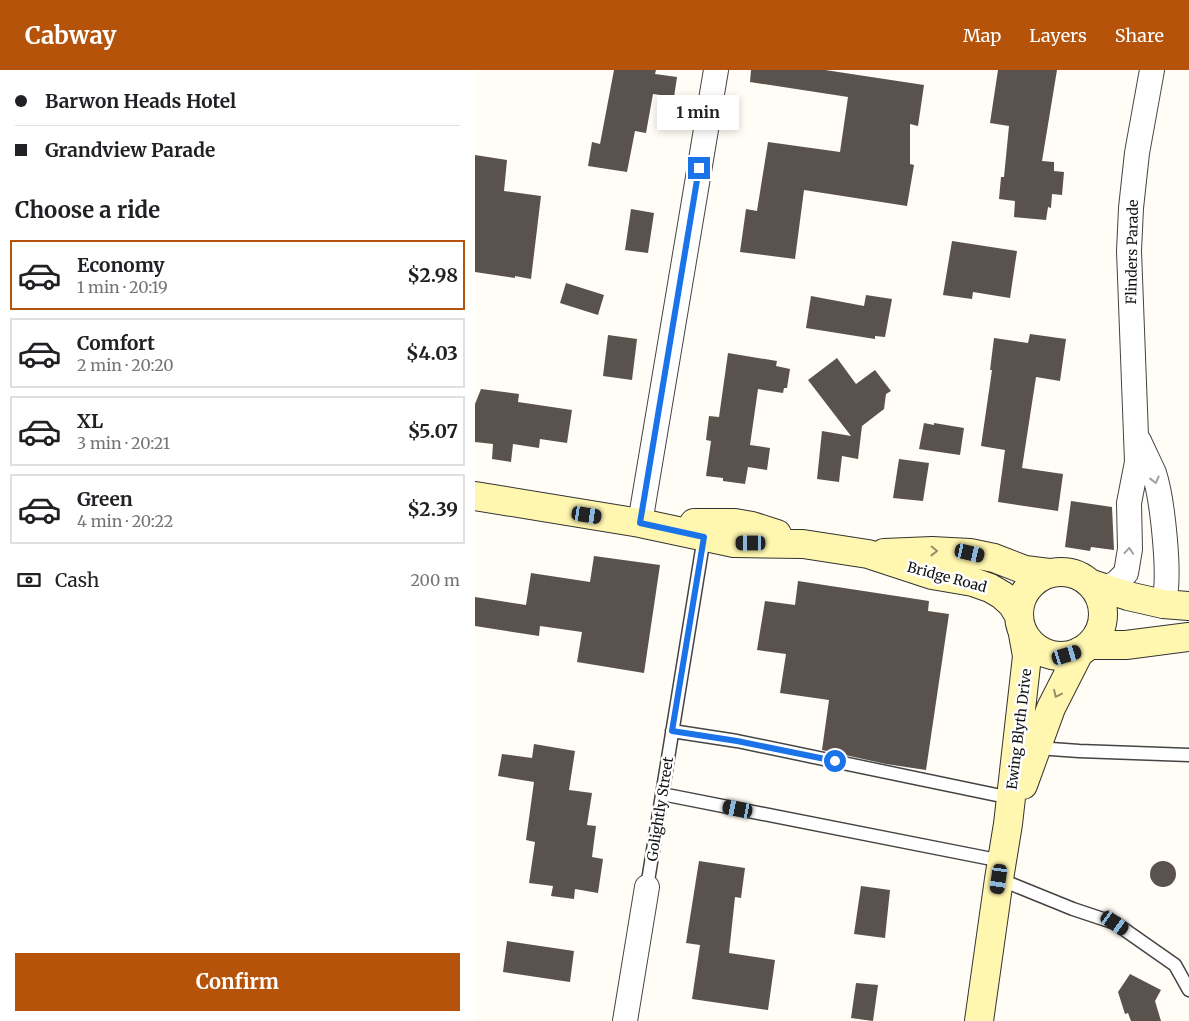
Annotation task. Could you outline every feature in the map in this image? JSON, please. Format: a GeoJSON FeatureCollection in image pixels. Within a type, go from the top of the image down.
{"type":"FeatureCollection","features":[{"type":"Feature","properties":{"kind":"main road","name":"Bridge Road"},"geometry":{"type":"LineString","coordinates":[[477,498],[640,523],[734,543],[803,544],[868,554],[931,575],[973,582],[990,588],[1012,604],[1021,624]]}},
{"type":"Feature","properties":{"kind":"main road","name":"Bridge Road"},"geometry":{"type":"LineString","coordinates":[[640,523],[735,523],[753,526],[803,544]]}},
{"type":"Feature","properties":{"kind":"main road","name":"Bridge Road"},"geometry":{"type":"LineString","coordinates":[[868,554],[931,550],[970,553],[994,558],[1025,570],[1049,573]]}},
{"type":"Feature","properties":{"kind":"main road"},"geometry":{"type":"LineString","coordinates":[[1176,605],[1128,596],[1098,586],[1079,576],[1064,572],[1049,573],[1036,579],[1027,588],[1020,600],[1021,624],[1031,645],[1042,652],[1055,656],[1067,655],[1084,648],[1189,637]]}},
{"type":"Feature","properties":{"kind":"main road"},"geometry":{"type":"LineString","coordinates":[[1084,648],[1097,634],[1102,622],[1103,609],[1098,586]]}},
{"type":"Feature","properties":{"kind":"main road"},"geometry":{"type":"LineString","coordinates":[[1126,645],[1176,605]]}},
{"type":"Feature","properties":{"kind":"main road","name":"Ewing Blyth Drive"},"geometry":{"type":"LineString","coordinates":[[1008,824],[1027,746],[1027,656],[1021,624]]}},
{"type":"Feature","properties":{"kind":"main road","name":"Ewing Blyth Drive"},"geometry":{"type":"LineString","coordinates":[[979,1021],[1011,798],[1027,746],[1084,648]]}},
{"type":"Feature","properties":{"kind":"street"},"geometry":{"type":"LineString","coordinates":[[640,523],[716,70]]}},
{"type":"Feature","properties":{"kind":"street","name":"Flinders Parade"},"geometry":{"type":"LineString","coordinates":[[1098,586],[1116,583],[1126,573],[1130,549],[1129,503],[1137,462],[1129,251],[1131,208],[1137,153],[1152,70]]}},
{"type":"Feature","properties":{"kind":"street","name":"Flinders Parade"},"geometry":{"type":"LineString","coordinates":[[1136,435],[1154,474],[1165,547],[1166,595],[1176,605]]}},
{"type":"Feature","properties":{"kind":"street","name":"Golightly Street"},"geometry":{"type":"LineString","coordinates":[[625,1021],[647,888]]}},
{"type":"Feature","properties":{"kind":"lane","name":"Golightly Street"},"geometry":{"type":"LineString","coordinates":[[647,888],[704,537]]}},
{"type":"Feature","properties":{"kind":"lane"},"geometry":{"type":"LineString","coordinates":[[672,731],[737,741],[1011,798]]}},
{"type":"Feature","properties":{"kind":"lane"},"geometry":{"type":"LineString","coordinates":[[1027,746],[1070,751],[1189,755]]}},
{"type":"Feature","properties":{"kind":"lane"},"geometry":{"type":"LineString","coordinates":[[662,794],[1000,870],[1073,909],[1115,923],[1175,965],[1189,990]]}},
{"type":"Feature","properties":{"kind":"building"},"geometry":{"type":"Polygon","coordinates":[[[614,70],[656,70],[655,74],[677,77],[674,97],[653,94],[646,133],[635,131],[627,172],[588,166],[592,142],[600,144],[614,70]]]}},
{"type":"Feature","properties":{"kind":"building"},"geometry":{"type":"Polygon","coordinates":[[[751,70],[825,70],[924,85],[918,126],[910,124],[910,164],[914,165],[907,206],[804,190],[795,259],[740,252],[746,209],[757,211],[768,142],[840,152],[848,97],[750,82],[751,70]]]}},
{"type":"Feature","properties":{"kind":"building"},"geometry":{"type":"Polygon","coordinates":[[[998,70],[1057,70],[1042,161],[1054,162],[1054,171],[1064,172],[1062,195],[1052,194],[1051,208],[1048,207],[1046,220],[1014,217],[1015,201],[999,199],[1001,177],[1004,177],[1009,126],[990,123],[998,70]]]}},
{"type":"Feature","properties":{"kind":"building"},"geometry":{"type":"Polygon","coordinates":[[[475,155],[507,160],[504,191],[541,196],[531,279],[475,272],[475,155]]]}},
{"type":"Feature","properties":{"kind":"building"},"geometry":{"type":"Polygon","coordinates":[[[631,209],[654,213],[648,253],[625,250],[631,209]]]}},
{"type":"Feature","properties":{"kind":"building"},"geometry":{"type":"Polygon","coordinates":[[[952,241],[1017,251],[1010,298],[973,292],[972,299],[943,295],[952,241]]]}},
{"type":"Feature","properties":{"kind":"building"},"geometry":{"type":"Polygon","coordinates":[[[566,283],[604,295],[598,315],[560,303],[566,283]]]}},
{"type":"Feature","properties":{"kind":"building"},"geometry":{"type":"Polygon","coordinates":[[[866,295],[892,299],[885,337],[875,336],[875,339],[806,328],[811,296],[864,306],[866,295]]]}},
{"type":"Feature","properties":{"kind":"building"},"geometry":{"type":"Polygon","coordinates":[[[1030,334],[1066,339],[1060,381],[1036,377],[1022,468],[1063,474],[1058,511],[998,502],[1005,450],[981,446],[992,370],[990,370],[994,338],[1028,343],[1030,334]]]}},
{"type":"Feature","properties":{"kind":"building"},"geometry":{"type":"Polygon","coordinates":[[[608,335],[637,339],[632,380],[603,376],[608,335]]]}},
{"type":"Feature","properties":{"kind":"building"},"geometry":{"type":"Polygon","coordinates":[[[728,353],[777,361],[776,366],[790,369],[787,388],[784,388],[783,393],[758,389],[750,445],[770,448],[767,470],[748,467],[745,484],[706,476],[711,441],[706,440],[709,416],[719,417],[728,353]]]}},
{"type":"Feature","properties":{"kind":"building"},"geometry":{"type":"Polygon","coordinates":[[[837,358],[856,384],[875,370],[891,391],[886,394],[884,409],[862,426],[858,459],[842,456],[839,482],[817,479],[822,431],[851,436],[808,380],[837,358]]]}},
{"type":"Feature","properties":{"kind":"building"},"geometry":{"type":"Polygon","coordinates":[[[481,389],[519,394],[518,402],[572,410],[567,443],[540,439],[539,448],[513,444],[511,462],[492,459],[493,444],[475,442],[475,404],[481,389]]]}},
{"type":"Feature","properties":{"kind":"building"},"geometry":{"type":"Polygon","coordinates":[[[924,423],[964,428],[960,455],[919,449],[924,423]]]}},
{"type":"Feature","properties":{"kind":"building"},"geometry":{"type":"Polygon","coordinates":[[[899,459],[929,463],[923,501],[893,498],[899,459]]]}},
{"type":"Feature","properties":{"kind":"building"},"geometry":{"type":"Polygon","coordinates":[[[1071,501],[1112,507],[1114,550],[1091,547],[1090,551],[1065,547],[1071,501]]]}},
{"type":"Feature","properties":{"kind":"building"},"geometry":{"type":"Polygon","coordinates":[[[594,556],[660,565],[644,673],[577,662],[582,632],[540,626],[539,636],[475,626],[475,597],[526,605],[531,573],[590,582],[594,556]]]}},
{"type":"Feature","properties":{"kind":"building"},"geometry":{"type":"Polygon","coordinates":[[[798,581],[929,601],[928,611],[949,614],[926,770],[886,764],[822,750],[829,700],[780,693],[786,654],[757,650],[765,601],[795,605],[798,581]]]}},
{"type":"Feature","properties":{"kind":"building"},"geometry":{"type":"Polygon","coordinates":[[[534,744],[575,751],[569,790],[592,793],[587,825],[596,826],[592,857],[603,859],[598,893],[575,889],[574,899],[551,896],[553,886],[529,883],[535,842],[526,840],[534,782],[498,776],[502,754],[532,758],[534,744]]]}},
{"type":"Feature","properties":{"kind":"building"},"geometry":{"type":"Polygon","coordinates":[[[699,861],[745,868],[741,898],[735,897],[729,953],[775,960],[768,1010],[692,999],[700,945],[686,943],[699,861]]]}},
{"type":"Feature","properties":{"kind":"building"},"geometry":{"type":"Polygon","coordinates":[[[1163,861],[1172,865],[1176,874],[1172,883],[1163,887],[1154,883],[1150,874],[1154,865],[1163,861]]]}},
{"type":"Feature","properties":{"kind":"building"},"geometry":{"type":"Polygon","coordinates":[[[861,886],[890,890],[885,938],[854,934],[861,886]]]}},
{"type":"Feature","properties":{"kind":"building"},"geometry":{"type":"Polygon","coordinates":[[[507,941],[574,951],[570,982],[503,972],[507,941]]]}},
{"type":"Feature","properties":{"kind":"building"},"geometry":{"type":"Polygon","coordinates":[[[1130,974],[1161,990],[1155,1001],[1161,1021],[1131,1021],[1128,1013],[1125,1014],[1118,992],[1130,974]]]}},
{"type":"Feature","properties":{"kind":"building"},"geometry":{"type":"Polygon","coordinates":[[[856,983],[878,985],[873,1021],[851,1018],[856,983]]]}},
{"type":"Feature","properties":{"kind":"route"},"geometry":{"type":"LineString","coordinates":[[699,168],[640,523],[704,537],[672,731],[737,741],[835,761]]}}]}
